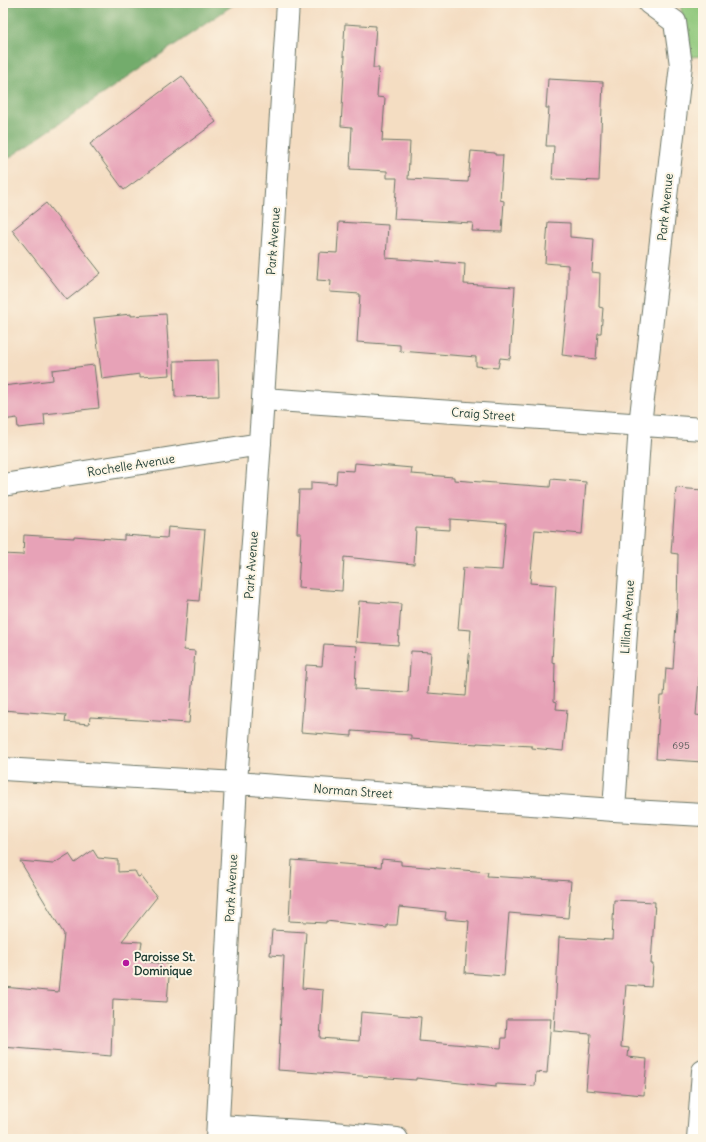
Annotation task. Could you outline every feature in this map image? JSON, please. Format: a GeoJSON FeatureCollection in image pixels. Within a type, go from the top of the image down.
{"type":"FeatureCollection","features":[{"type":"Feature","properties":{"kind":"street","name":"Park Avenue"},"geometry":{"type":"LineString","coordinates":[[288,3],[263,400],[236,783],[218,1133],[277,1129],[397,1139]]}},
{"type":"Feature","properties":{"kind":"street","name":"Park Avenue"},"geometry":{"type":"LineString","coordinates":[[640,425],[681,65],[675,22],[649,3]]}},
{"type":"Feature","properties":{"kind":"street","name":"Craig Street"},"geometry":{"type":"LineString","coordinates":[[263,400],[703,429]]}},
{"type":"Feature","properties":{"kind":"street","name":"Lillian Avenue"},"geometry":{"type":"LineString","coordinates":[[614,810],[640,425]]}},
{"type":"Feature","properties":{"kind":"street","name":"Rochelle Avenue"},"geometry":{"type":"LineString","coordinates":[[3,486],[260,444]]}},
{"type":"Feature","properties":{"kind":"street","name":"Norman Street"},"geometry":{"type":"LineString","coordinates":[[3,769],[236,783],[703,815]]}},
{"type":"Feature","properties":{"kind":"street"},"geometry":{"type":"LineString","coordinates":[[698,1139],[703,1071]]}},
{"type":"Feature","properties":{"kind":"green space"},"geometry":{"type":"Polygon","coordinates":[[[3,3],[236,3],[3,162],[3,3]]]}},
{"type":"Feature","properties":{"kind":"green space"},"geometry":{"type":"Polygon","coordinates":[[[680,3],[703,3],[703,56],[690,57],[680,3]]]}},
{"type":"Feature","properties":{"kind":"building"},"geometry":{"type":"Polygon","coordinates":[[[345,24],[376,26],[373,68],[379,68],[377,97],[385,98],[382,141],[410,142],[408,179],[468,182],[471,151],[503,155],[500,200],[504,201],[502,232],[472,231],[473,223],[394,219],[397,178],[387,178],[387,171],[350,169],[352,127],[341,126],[345,56],[343,56],[345,24]]]}},
{"type":"Feature","properties":{"kind":"building"},"geometry":{"type":"Polygon","coordinates":[[[182,76],[216,122],[124,190],[90,144],[182,76]]]}},
{"type":"Feature","properties":{"kind":"building"},"geometry":{"type":"Polygon","coordinates":[[[548,79],[603,82],[599,181],[552,179],[554,146],[546,146],[549,108],[546,108],[548,79]]]}},
{"type":"Feature","properties":{"kind":"building"},"geometry":{"type":"Polygon","coordinates":[[[46,203],[101,273],[67,300],[12,230],[46,203]]]}},
{"type":"Feature","properties":{"kind":"building"},"geometry":{"type":"Polygon","coordinates":[[[339,222],[388,225],[386,258],[465,264],[464,284],[515,287],[510,359],[500,358],[498,368],[476,366],[476,357],[400,351],[400,345],[357,342],[360,294],[330,292],[331,281],[317,280],[319,252],[337,253],[339,222]]]}},
{"type":"Feature","properties":{"kind":"building"},"geometry":{"type":"Polygon","coordinates":[[[548,222],[570,223],[570,237],[594,239],[592,272],[600,273],[599,307],[603,308],[601,333],[598,333],[596,359],[562,355],[568,294],[568,265],[545,263],[548,222]]]}},
{"type":"Feature","properties":{"kind":"building"},"geometry":{"type":"Polygon","coordinates":[[[131,314],[131,316],[166,314],[170,375],[140,377],[140,374],[102,379],[94,318],[131,314]]]}},
{"type":"Feature","properties":{"kind":"building"},"geometry":{"type":"Polygon","coordinates":[[[218,360],[219,396],[175,397],[174,361],[218,360]]]}},
{"type":"Feature","properties":{"kind":"building"},"geometry":{"type":"Polygon","coordinates":[[[94,365],[99,408],[44,414],[45,425],[18,428],[17,418],[3,420],[3,386],[53,380],[52,370],[94,365]]]}},
{"type":"Feature","properties":{"kind":"building"},"geometry":{"type":"Polygon","coordinates":[[[355,463],[412,468],[411,474],[454,477],[454,480],[550,487],[551,479],[586,482],[582,534],[535,530],[530,583],[556,585],[552,662],[555,663],[554,701],[557,702],[556,709],[567,710],[563,751],[532,748],[532,746],[411,739],[411,735],[352,731],[352,736],[301,732],[306,665],[322,666],[324,644],[357,646],[355,689],[408,692],[411,651],[431,652],[428,693],[466,696],[471,630],[458,629],[463,568],[502,570],[506,523],[450,519],[450,530],[416,528],[414,564],[344,557],[342,591],[298,588],[301,533],[297,533],[299,490],[311,490],[311,482],[336,484],[337,470],[354,471],[355,463]]]}},
{"type":"Feature","properties":{"kind":"building"},"geometry":{"type":"Polygon","coordinates":[[[676,488],[703,490],[703,668],[700,668],[696,715],[703,716],[703,762],[656,759],[660,696],[664,696],[666,668],[673,669],[677,609],[678,554],[671,553],[676,488]]]}},
{"type":"Feature","properties":{"kind":"building"},"geometry":{"type":"Polygon","coordinates":[[[168,527],[205,530],[199,601],[188,600],[184,650],[195,651],[189,723],[90,717],[89,724],[65,722],[66,715],[3,710],[3,554],[23,555],[24,535],[74,538],[74,536],[124,540],[124,535],[167,538],[168,527]]]}},
{"type":"Feature","properties":{"kind":"building"},"geometry":{"type":"Polygon","coordinates":[[[359,601],[401,604],[398,645],[356,642],[359,601]]]}},
{"type":"Feature","properties":{"kind":"building"},"geometry":{"type":"Polygon","coordinates":[[[93,850],[98,858],[118,860],[118,872],[135,871],[138,877],[141,876],[157,897],[122,941],[142,942],[140,953],[147,952],[145,962],[170,964],[167,1002],[113,999],[111,1056],[3,1047],[3,987],[58,992],[64,934],[20,861],[53,864],[69,854],[75,863],[93,850]]]}},
{"type":"Feature","properties":{"kind":"building"},"geometry":{"type":"Polygon","coordinates":[[[382,859],[401,861],[401,865],[488,872],[487,876],[571,881],[568,918],[509,913],[504,976],[465,973],[469,921],[445,919],[446,912],[399,907],[397,925],[387,925],[387,928],[326,921],[326,923],[289,921],[292,860],[381,867],[382,859]]]}},
{"type":"Feature","properties":{"kind":"building"},"geometry":{"type":"Polygon","coordinates":[[[614,900],[655,902],[651,987],[626,985],[621,1047],[629,1048],[628,1057],[647,1059],[644,1095],[586,1090],[591,1034],[554,1031],[559,937],[612,940],[614,900]]]}},
{"type":"Feature","properties":{"kind":"building"},"geometry":{"type":"Polygon","coordinates":[[[272,930],[306,932],[302,988],[323,990],[320,1038],[359,1041],[361,1012],[421,1017],[419,1041],[501,1048],[502,1038],[506,1038],[507,1019],[551,1019],[547,1073],[536,1072],[535,1086],[496,1084],[496,1087],[416,1078],[416,1080],[278,1070],[284,956],[270,955],[272,930]]]}},
{"type":"Feature","properties":{"kind":"place","name":"Paroisse St. Dominique"},"geometry":{"type":"Point","coordinates":[126,963]}}]}
